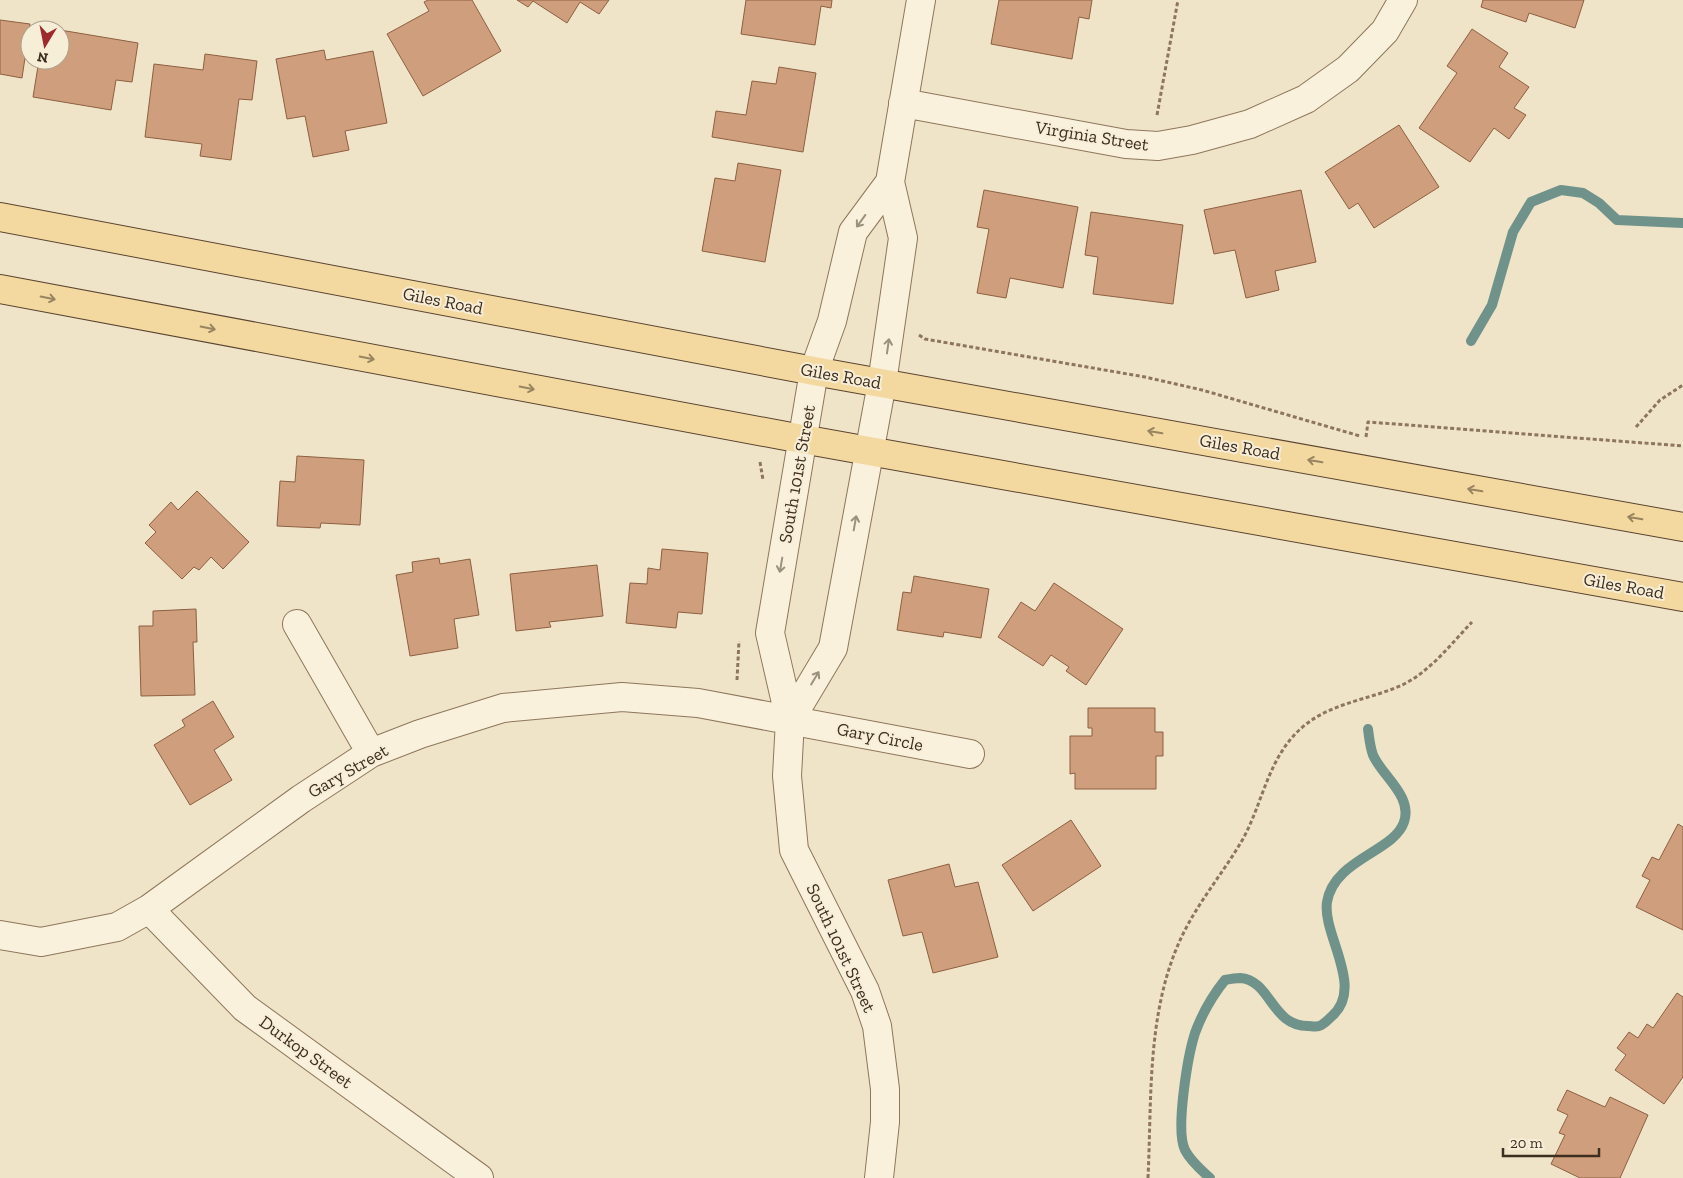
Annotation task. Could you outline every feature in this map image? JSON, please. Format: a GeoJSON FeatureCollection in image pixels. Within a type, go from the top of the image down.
{"type":"FeatureCollection","features":[{"type":"Feature","properties":{"kind":"main road","name":"Giles Road"},"geometry":{"type":"LineString","coordinates":[[0,217],[814,371],[1683,527]]}},
{"type":"Feature","properties":{"kind":"main road","name":"Giles Road"},"geometry":{"type":"LineString","coordinates":[[0,290],[802,439],[1683,597]]}},
{"type":"Feature","properties":{"kind":"street","name":"South 101st Street"},"geometry":{"type":"LineString","coordinates":[[790,720],[833,648],[870,451],[903,238],[890,182],[921,0]]}},
{"type":"Feature","properties":{"kind":"street","name":"Virginia Street"},"geometry":{"type":"LineString","coordinates":[[903,103],[1126,144],[1158,146],[1208,136],[1250,124],[1306,99],[1348,69],[1385,31],[1403,0]]}},
{"type":"Feature","properties":{"kind":"street","name":"South 101st Street"},"geometry":{"type":"LineString","coordinates":[[879,1178],[885,1122],[885,1089],[876,1026],[866,991],[794,850],[787,776],[790,720],[770,633],[814,371],[832,321],[853,232],[890,182]]}},
{"type":"Feature","properties":{"kind":"street"},"geometry":{"type":"LineString","coordinates":[[297,624],[372,753]]}},
{"type":"Feature","properties":{"kind":"street","name":"Gary Street"},"geometry":{"type":"LineString","coordinates":[[0,935],[41,942],[117,927],[149,909],[293,804],[372,753],[420,734],[503,708],[622,697],[698,703],[790,720]]}},
{"type":"Feature","properties":{"kind":"street","name":"Gary Circle"},"geometry":{"type":"LineString","coordinates":[[790,720],[970,754]]}},
{"type":"Feature","properties":{"kind":"street","name":"Durkop Street"},"geometry":{"type":"LineString","coordinates":[[149,909],[245,1008],[479,1178]]}},
{"type":"Feature","properties":{"kind":"path"},"geometry":{"type":"LineString","coordinates":[[1156,119],[1178,0]]}},
{"type":"Feature","properties":{"kind":"path"},"geometry":{"type":"LineString","coordinates":[[916,331],[925,339],[1145,377],[1202,390],[1366,437],[1368,422],[1683,446]]}},
{"type":"Feature","properties":{"kind":"path"},"geometry":{"type":"LineString","coordinates":[[1636,427],[1660,400],[1683,385]]}},
{"type":"Feature","properties":{"kind":"path"},"geometry":{"type":"LineString","coordinates":[[1148,1178],[1156,1020],[1162,990],[1186,929],[1244,836],[1272,768],[1282,750],[1293,736],[1318,716],[1396,688],[1415,678],[1432,664],[1472,622]]}},
{"type":"Feature","properties":{"kind":"building"},"geometry":{"type":"Polygon","coordinates":[[[428,0],[472,0],[501,51],[423,96],[387,34],[429,11],[424,2],[428,0]]]}},
{"type":"Feature","properties":{"kind":"building"},"geometry":{"type":"Polygon","coordinates":[[[517,0],[609,0],[599,14],[580,2],[567,23],[533,1],[528,7],[517,0]]]}},
{"type":"Feature","properties":{"kind":"building"},"geometry":{"type":"Polygon","coordinates":[[[746,0],[832,0],[831,8],[821,6],[815,45],[741,34],[746,0]]]}},
{"type":"Feature","properties":{"kind":"building"},"geometry":{"type":"Polygon","coordinates":[[[999,0],[1092,0],[1089,19],[1079,17],[1072,59],[991,44],[999,0]]]}},
{"type":"Feature","properties":{"kind":"building"},"geometry":{"type":"Polygon","coordinates":[[[1483,0],[1584,0],[1575,28],[1529,13],[1526,22],[1481,7],[1483,0]]]}},
{"type":"Feature","properties":{"kind":"building"},"geometry":{"type":"Polygon","coordinates":[[[0,20],[20,23],[20,70],[23,70],[22,78],[0,74],[0,20]]]}},
{"type":"Feature","properties":{"kind":"building"},"geometry":{"type":"Polygon","coordinates":[[[1472,29],[1508,53],[1499,67],[1529,87],[1514,108],[1526,115],[1509,139],[1494,128],[1470,162],[1419,128],[1457,73],[1447,66],[1472,29]]]}},
{"type":"Feature","properties":{"kind":"building"},"geometry":{"type":"Polygon","coordinates":[[[70,32],[138,43],[132,82],[116,80],[111,110],[33,97],[37,70],[70,70],[70,32]]]}},
{"type":"Feature","properties":{"kind":"building"},"geometry":{"type":"Polygon","coordinates":[[[324,50],[326,60],[373,51],[387,123],[345,131],[349,150],[313,157],[305,116],[287,119],[276,59],[324,50]]]}},
{"type":"Feature","properties":{"kind":"building"},"geometry":{"type":"Polygon","coordinates":[[[205,54],[257,61],[252,100],[239,99],[231,160],[200,156],[202,144],[145,137],[154,64],[203,70],[205,54]]]}},
{"type":"Feature","properties":{"kind":"building"},"geometry":{"type":"Polygon","coordinates":[[[779,67],[816,73],[803,152],[712,137],[716,111],[746,115],[752,81],[776,84],[779,67]]]}},
{"type":"Feature","properties":{"kind":"building"},"geometry":{"type":"Polygon","coordinates":[[[1399,125],[1439,187],[1374,228],[1358,203],[1349,209],[1325,172],[1399,125]]]}},
{"type":"Feature","properties":{"kind":"building"},"geometry":{"type":"Polygon","coordinates":[[[738,163],[781,170],[765,262],[702,251],[715,178],[735,181],[738,163]]]}},
{"type":"Feature","properties":{"kind":"building"},"geometry":{"type":"Polygon","coordinates":[[[984,190],[1078,207],[1063,288],[1010,278],[1006,298],[977,293],[989,229],[977,227],[984,190]]]}},
{"type":"Feature","properties":{"kind":"building"},"geometry":{"type":"Polygon","coordinates":[[[1301,190],[1316,262],[1275,271],[1279,290],[1246,298],[1235,250],[1214,254],[1204,210],[1301,190]]]}},
{"type":"Feature","properties":{"kind":"building"},"geometry":{"type":"Polygon","coordinates":[[[1091,212],[1183,225],[1173,304],[1093,294],[1098,257],[1085,255],[1091,212]]]}},
{"type":"Feature","properties":{"kind":"building"},"geometry":{"type":"Polygon","coordinates":[[[297,456],[364,460],[360,525],[321,523],[320,528],[277,526],[280,481],[295,482],[297,456]]]}},
{"type":"Feature","properties":{"kind":"building"},"geometry":{"type":"Polygon","coordinates":[[[197,491],[249,542],[223,569],[211,557],[199,570],[194,567],[182,579],[145,543],[156,532],[149,525],[171,502],[178,510],[197,491]]]}},
{"type":"Feature","properties":{"kind":"building"},"geometry":{"type":"Polygon","coordinates":[[[662,549],[708,553],[702,614],[678,612],[676,628],[626,623],[630,583],[647,584],[648,568],[660,570],[662,549]]]}},
{"type":"Feature","properties":{"kind":"building"},"geometry":{"type":"Polygon","coordinates":[[[439,558],[440,564],[470,559],[479,615],[454,619],[458,648],[410,656],[396,575],[413,572],[412,562],[439,558]]]}},
{"type":"Feature","properties":{"kind":"building"},"geometry":{"type":"Polygon","coordinates":[[[597,565],[603,616],[549,622],[551,627],[516,631],[510,574],[597,565]]]}},
{"type":"Feature","properties":{"kind":"building"},"geometry":{"type":"Polygon","coordinates":[[[914,576],[989,589],[981,638],[944,632],[943,637],[897,630],[903,592],[911,593],[914,576]]]}},
{"type":"Feature","properties":{"kind":"building"},"geometry":{"type":"Polygon","coordinates":[[[1054,583],[1123,629],[1086,685],[1066,671],[1069,667],[1051,655],[1043,666],[998,637],[1021,602],[1035,611],[1054,583]]]}},
{"type":"Feature","properties":{"kind":"building"},"geometry":{"type":"Polygon","coordinates":[[[196,609],[197,642],[193,642],[195,695],[141,696],[139,626],[153,626],[153,611],[196,609]]]}},
{"type":"Feature","properties":{"kind":"building"},"geometry":{"type":"Polygon","coordinates":[[[213,701],[234,737],[214,750],[232,780],[190,805],[154,745],[185,726],[182,720],[213,701]]]}},
{"type":"Feature","properties":{"kind":"building"},"geometry":{"type":"Polygon","coordinates":[[[1088,708],[1155,708],[1155,732],[1163,732],[1163,756],[1156,756],[1156,789],[1075,789],[1075,773],[1070,774],[1070,736],[1092,736],[1092,728],[1088,728],[1088,708]]]}},
{"type":"Feature","properties":{"kind":"building"},"geometry":{"type":"Polygon","coordinates":[[[1071,820],[1101,866],[1033,911],[1002,865],[1071,820]]]}},
{"type":"Feature","properties":{"kind":"building"},"geometry":{"type":"Polygon","coordinates":[[[1678,824],[1683,827],[1683,930],[1636,907],[1650,880],[1642,876],[1652,857],[1659,860],[1678,824]]]}},
{"type":"Feature","properties":{"kind":"building"},"geometry":{"type":"Polygon","coordinates":[[[949,864],[955,887],[978,882],[998,957],[933,973],[922,932],[903,936],[888,880],[949,864]]]}},
{"type":"Feature","properties":{"kind":"building"},"geometry":{"type":"Polygon","coordinates":[[[1677,993],[1683,997],[1683,1077],[1664,1104],[1615,1070],[1626,1055],[1617,1048],[1629,1032],[1638,1038],[1647,1024],[1653,1028],[1677,993]]]}},
{"type":"Feature","properties":{"kind":"building"},"geometry":{"type":"Polygon","coordinates":[[[1567,1090],[1605,1107],[1610,1097],[1648,1115],[1620,1178],[1580,1178],[1551,1164],[1565,1135],[1559,1133],[1568,1115],[1557,1110],[1567,1090]]]}},
{"type":"Feature","properties":{"kind":"waterway"},"geometry":{"type":"LineString","coordinates":[[1471,341],[1492,305],[1513,232],[1531,202],[1561,190],[1583,193],[1599,203],[1617,220],[1683,223]]}},
{"type":"Feature","properties":{"kind":"waterway"},"geometry":{"type":"LineString","coordinates":[[1210,1178],[1187,1154],[1182,1140],[1181,1126],[1186,1074],[1195,1033],[1208,1005],[1220,986],[1225,980],[1229,979],[1240,978],[1250,981],[1258,986],[1286,1019],[1296,1024],[1308,1026],[1322,1025],[1341,1005],[1344,977],[1327,915],[1327,902],[1332,887],[1352,866],[1389,841],[1398,832],[1404,822],[1406,813],[1401,795],[1373,755],[1368,729]]}}]}
